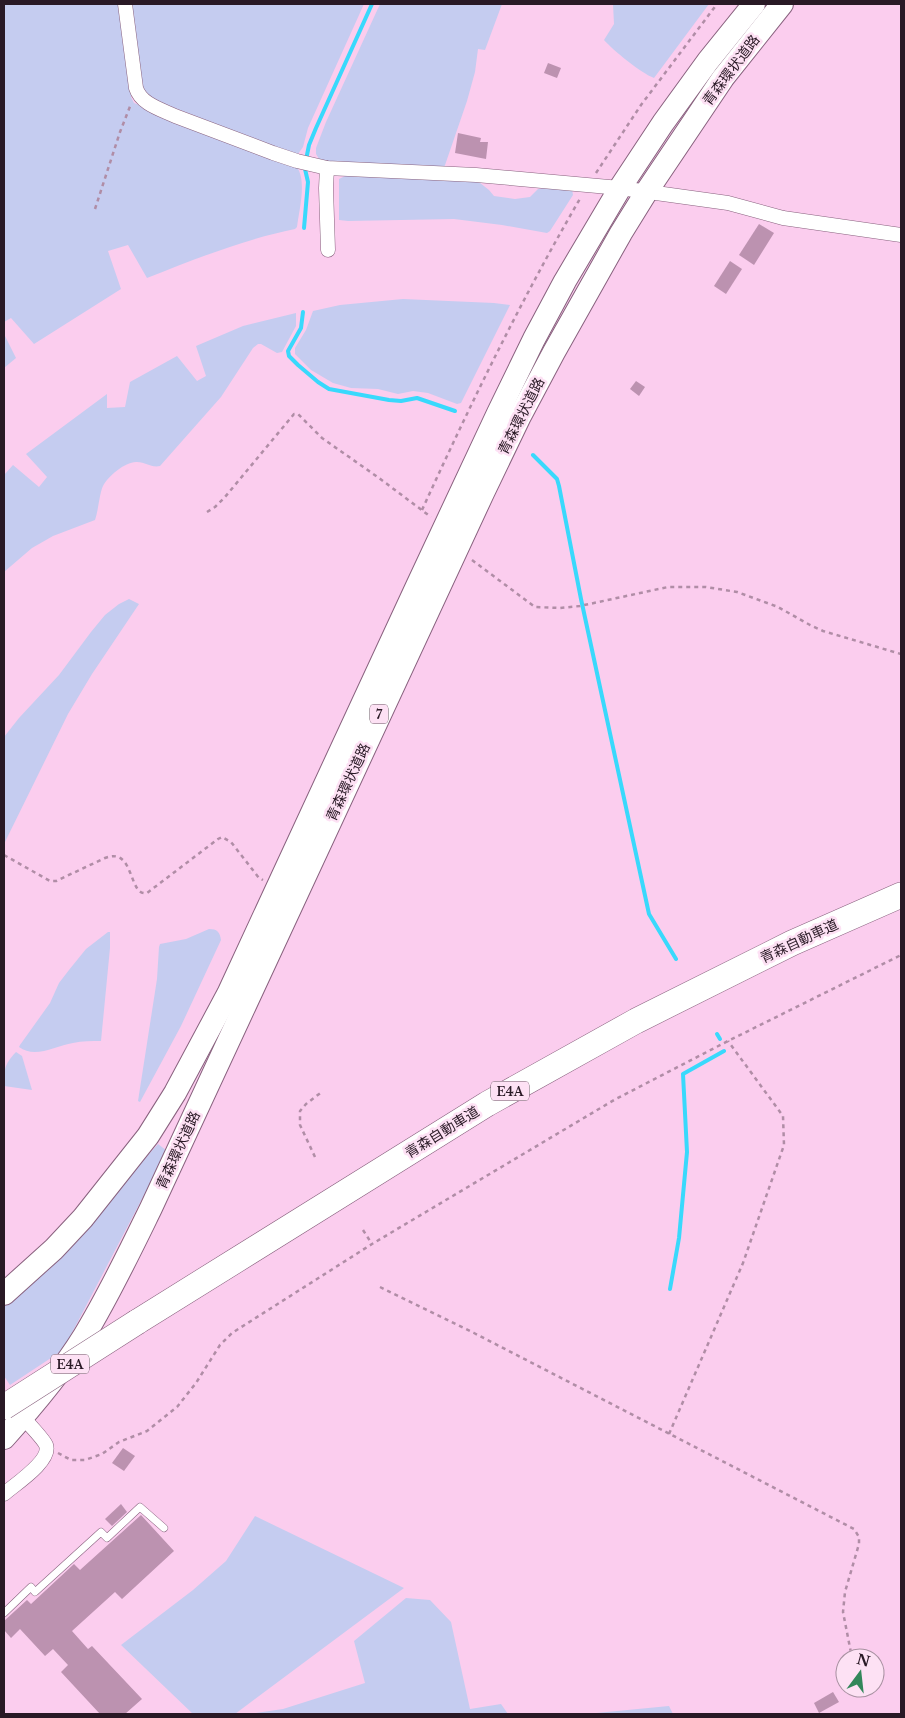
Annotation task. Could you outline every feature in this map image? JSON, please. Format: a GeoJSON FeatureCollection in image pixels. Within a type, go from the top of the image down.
{"type":"FeatureCollection","features":[{"type":"Feature","properties":{"kind":"highway","name":"青森環状道路"},"geometry":{"type":"LineString","coordinates":[[4,1294],[54,1249],[83,1218],[148,1136],[175,1093],[228,994],[444,528],[534,340],[570,273],[620,188],[663,123],[708,61],[754,4]]}},
{"type":"Feature","properties":{"kind":"highway","name":"青森環状道路"},"geometry":{"type":"LineString","coordinates":[[4,1438],[13,1412],[56,1376],[85,1334],[147,1216],[456,549],[520,416],[554,352],[594,279],[647,191],[723,78],[782,4]]}},
{"type":"Feature","properties":{"kind":"highway","name":"青森自動車道"},"geometry":{"type":"LineString","coordinates":[[13,1412],[137,1322],[487,1104],[636,1021],[792,943],[901,895]]}},
{"type":"Feature","properties":{"kind":"street"},"geometry":{"type":"LineString","coordinates":[[125,4],[138,93],[149,103],[174,116],[273,154],[328,168],[476,175],[647,191],[728,203],[783,218],[901,235]]}},
{"type":"Feature","properties":{"kind":"street"},"geometry":{"type":"LineString","coordinates":[[328,168],[326,188],[328,250]]}},
{"type":"Feature","properties":{"kind":"street"},"geometry":{"type":"LineString","coordinates":[[4,1394],[13,1412],[46,1446],[46,1455],[40,1464],[4,1494]]}},
{"type":"Feature","properties":{"kind":"lane"},"geometry":{"type":"LineString","coordinates":[[4,1613],[31,1587],[35,1592],[101,1532],[107,1538],[140,1507],[164,1528]]}},
{"type":"Feature","properties":{"kind":"path"},"geometry":{"type":"LineString","coordinates":[[422,510],[523,302],[589,185],[641,105],[717,4]]}},
{"type":"Feature","properties":{"kind":"path"},"geometry":{"type":"LineString","coordinates":[[96,209],[120,132],[134,96],[138,93]]}},
{"type":"Feature","properties":{"kind":"path"},"geometry":{"type":"LineString","coordinates":[[207,512],[216,507],[294,414],[298,414],[322,438],[444,528]]}},
{"type":"Feature","properties":{"kind":"path"},"geometry":{"type":"LineString","coordinates":[[456,549],[534,607],[560,608],[580,606],[668,587],[706,587],[737,592],[778,607],[822,631],[901,654]]}},
{"type":"Feature","properties":{"kind":"path"},"geometry":{"type":"LineString","coordinates":[[4,855],[50,881],[56,881],[112,855],[117,856],[125,863],[143,894],[222,838],[231,842],[259,878],[277,888]]}},
{"type":"Feature","properties":{"kind":"path"},"geometry":{"type":"LineString","coordinates":[[46,1446],[71,1460],[85,1460],[102,1454],[119,1442],[147,1432],[177,1408],[196,1383],[220,1345],[232,1333],[372,1244],[614,1100],[901,955]]}},
{"type":"Feature","properties":{"kind":"path"},"geometry":{"type":"LineString","coordinates":[[669,1434],[743,1264],[784,1145],[783,1116],[728,1041]]}},
{"type":"Feature","properties":{"kind":"path"},"geometry":{"type":"LineString","coordinates":[[315,1157],[300,1125],[300,1111],[323,1091]]}},
{"type":"Feature","properties":{"kind":"path"},"geometry":{"type":"LineString","coordinates":[[363,1230],[372,1244]]}},
{"type":"Feature","properties":{"kind":"path"},"geometry":{"type":"LineString","coordinates":[[380,1287],[854,1529],[859,1537],[859,1544],[845,1592],[843,1612],[850,1648]]}},
{"type":"Feature","properties":{"kind":"shaded area"},"geometry":{"type":"Polygon","coordinates":[[[4,4],[120,4],[132,92],[131,97],[134,103],[297,167],[302,180],[302,188],[297,227],[220,250],[147,278],[128,245],[108,251],[121,289],[34,344],[11,318],[4,322],[4,4]]]}},
{"type":"Feature","properties":{"kind":"shaded area"},"geometry":{"type":"Polygon","coordinates":[[[130,4],[364,4],[308,128],[303,147],[298,154],[236,133],[164,104],[144,93],[130,4]]]}},
{"type":"Feature","properties":{"kind":"shaded area"},"geometry":{"type":"Polygon","coordinates":[[[380,4],[502,4],[485,50],[478,49],[475,72],[467,101],[444,168],[321,162],[316,154],[316,148],[326,122],[380,4]]]}},
{"type":"Feature","properties":{"kind":"shaded area"},"geometry":{"type":"Polygon","coordinates":[[[613,4],[709,4],[654,78],[642,72],[604,40],[614,24],[613,4]]]}},
{"type":"Feature","properties":{"kind":"shaded area"},"geometry":{"type":"Polygon","coordinates":[[[347,175],[475,179],[494,196],[515,199],[530,197],[538,189],[549,187],[572,189],[573,195],[547,233],[454,219],[348,221],[339,220],[339,179],[347,175]]]}},
{"type":"Feature","properties":{"kind":"shaded area"},"geometry":{"type":"Polygon","coordinates":[[[403,299],[510,305],[461,403],[457,404],[428,393],[413,391],[398,394],[378,389],[351,388],[333,383],[311,370],[295,354],[295,348],[306,330],[313,311],[340,305],[403,299]]]}},
{"type":"Feature","properties":{"kind":"shaded area"},"geometry":{"type":"Polygon","coordinates":[[[296,313],[296,326],[282,352],[277,353],[261,344],[253,348],[221,397],[160,466],[133,462],[118,470],[103,486],[95,520],[53,536],[32,548],[4,572],[4,475],[13,465],[39,487],[47,477],[26,454],[107,394],[107,408],[125,407],[130,382],[177,356],[197,381],[206,376],[196,346],[243,326],[296,313]]]}},
{"type":"Feature","properties":{"kind":"shaded area"},"geometry":{"type":"Polygon","coordinates":[[[4,334],[16,358],[4,368],[4,334]]]}},
{"type":"Feature","properties":{"kind":"shaded area"},"geometry":{"type":"Polygon","coordinates":[[[129,599],[139,604],[92,674],[68,714],[4,844],[4,737],[59,675],[105,615],[129,599]]]}},
{"type":"Feature","properties":{"kind":"shaded area"},"geometry":{"type":"Polygon","coordinates":[[[209,929],[218,932],[221,940],[181,1026],[140,1102],[138,1101],[157,979],[160,944],[186,939],[209,929]]]}},
{"type":"Feature","properties":{"kind":"shaded area"},"geometry":{"type":"Polygon","coordinates":[[[110,932],[110,948],[101,1041],[76,1042],[38,1052],[32,1052],[19,1047],[50,1003],[59,983],[69,970],[86,949],[110,932]]]}},
{"type":"Feature","properties":{"kind":"shaded area"},"geometry":{"type":"Polygon","coordinates":[[[16,1052],[22,1056],[32,1090],[4,1086],[6,1068],[9,1060],[16,1052]]]}},
{"type":"Feature","properties":{"kind":"shaded area"},"geometry":{"type":"Polygon","coordinates":[[[158,1144],[167,1151],[63,1350],[10,1385],[4,1376],[4,1307],[46,1268],[158,1144]]]}},
{"type":"Feature","properties":{"kind":"shaded area"},"geometry":{"type":"Polygon","coordinates":[[[255,1516],[404,1588],[235,1714],[193,1714],[121,1645],[193,1590],[226,1561],[255,1516]]]}},
{"type":"Feature","properties":{"kind":"shaded area"},"geometry":{"type":"Polygon","coordinates":[[[406,1598],[430,1600],[451,1622],[470,1709],[501,1704],[508,1714],[248,1714],[283,1709],[365,1683],[354,1641],[406,1598]]]}},
{"type":"Feature","properties":{"kind":"shaded area"},"geometry":{"type":"Polygon","coordinates":[[[669,1706],[673,1714],[586,1714],[669,1706]]]}},
{"type":"Feature","properties":{"kind":"building"},"geometry":{"type":"Polygon","coordinates":[[[548,63],[561,68],[557,78],[544,73],[548,63]]]}},
{"type":"Feature","properties":{"kind":"building"},"geometry":{"type":"Polygon","coordinates":[[[458,133],[481,138],[480,142],[488,142],[486,159],[455,153],[458,133]]]}},
{"type":"Feature","properties":{"kind":"building"},"geometry":{"type":"Polygon","coordinates":[[[759,224],[774,233],[754,265],[739,255],[759,224]]]}},
{"type":"Feature","properties":{"kind":"building"},"geometry":{"type":"Polygon","coordinates":[[[730,261],[742,269],[726,294],[714,286],[730,261]]]}},
{"type":"Feature","properties":{"kind":"building"},"geometry":{"type":"Polygon","coordinates":[[[636,381],[645,387],[639,396],[630,389],[636,381]]]}},
{"type":"Feature","properties":{"kind":"building"},"geometry":{"type":"Polygon","coordinates":[[[123,1448],[135,1456],[124,1471],[112,1463],[123,1448]]]}},
{"type":"Feature","properties":{"kind":"building"},"geometry":{"type":"Polygon","coordinates":[[[121,1504],[127,1512],[112,1526],[105,1519],[121,1504]]]}},
{"type":"Feature","properties":{"kind":"building"},"geometry":{"type":"Polygon","coordinates":[[[141,1515],[174,1551],[122,1599],[115,1592],[72,1631],[88,1649],[92,1646],[142,1699],[125,1714],[100,1714],[61,1672],[68,1665],[53,1649],[45,1656],[20,1629],[11,1638],[4,1630],[4,1621],[27,1600],[31,1604],[74,1564],[80,1570],[141,1515]]]}},
{"type":"Feature","properties":{"kind":"building"},"geometry":{"type":"Polygon","coordinates":[[[833,1692],[839,1702],[819,1713],[814,1703],[833,1692]]]}},
{"type":"Feature","properties":{"kind":"waterway"},"geometry":{"type":"LineString","coordinates":[[306,160],[309,145],[316,128],[372,4]]}},
{"type":"Feature","properties":{"kind":"waterway"},"geometry":{"type":"LineString","coordinates":[[304,228],[308,182],[305,169]]}},
{"type":"Feature","properties":{"kind":"waterway"},"geometry":{"type":"LineString","coordinates":[[303,312],[301,328],[288,351],[289,356],[318,382],[329,389],[389,400],[401,401],[417,398],[455,411]]}},
{"type":"Feature","properties":{"kind":"waterway"},"geometry":{"type":"LineString","coordinates":[[533,455],[557,479],[559,486],[581,599],[649,914],[676,959]]}},
{"type":"Feature","properties":{"kind":"waterway"},"geometry":{"type":"LineString","coordinates":[[717,1034],[720,1039]]}},
{"type":"Feature","properties":{"kind":"waterway"},"geometry":{"type":"LineString","coordinates":[[670,1289],[679,1238],[687,1152],[683,1074],[724,1051]]}}]}
